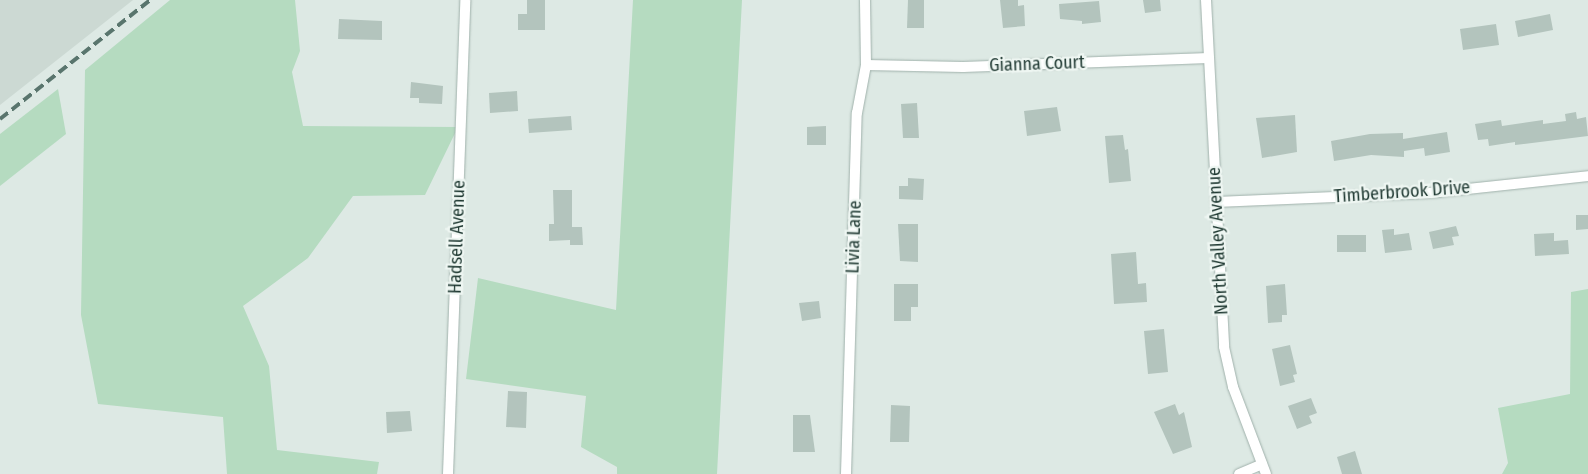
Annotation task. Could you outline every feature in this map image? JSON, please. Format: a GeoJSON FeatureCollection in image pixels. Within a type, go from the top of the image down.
{"type":"FeatureCollection","features":[{"type":"Feature","properties":{"kind":"street","name":"Hadsell Avenue"},"geometry":{"type":"LineString","coordinates":[[448,474],[465,0]]}},
{"type":"Feature","properties":{"kind":"street","name":"Livia Lane"},"geometry":{"type":"LineString","coordinates":[[846,474],[857,113],[866,65],[865,0]]}},
{"type":"Feature","properties":{"kind":"street","name":"North Valley Avenue"},"geometry":{"type":"LineString","coordinates":[[1206,0],[1216,202],[1228,368],[1266,474]]}},
{"type":"Feature","properties":{"kind":"street","name":"Gianna Court"},"geometry":{"type":"LineString","coordinates":[[866,65],[963,67],[1209,58]]}},
{"type":"Feature","properties":{"kind":"street","name":"Timberbrook Drive"},"geometry":{"type":"LineString","coordinates":[[1216,202],[1430,193],[1588,176]]}},
{"type":"Feature","properties":{"kind":"street"},"geometry":{"type":"LineString","coordinates":[[1239,474],[1262,464]]}},
{"type":"Feature","properties":{"kind":"shaded area"},"geometry":{"type":"Polygon","coordinates":[[[0,0],[133,0],[0,105],[0,0]]]}},
{"type":"Feature","properties":{"kind":"green space"},"geometry":{"type":"Polygon","coordinates":[[[170,0],[295,0],[300,51],[292,72],[303,126],[458,127],[425,195],[353,196],[308,258],[243,306],[269,366],[277,450],[379,462],[377,474],[227,474],[223,417],[98,404],[81,315],[85,70],[170,0]]]}},
{"type":"Feature","properties":{"kind":"green space"},"geometry":{"type":"Polygon","coordinates":[[[633,0],[742,0],[717,474],[617,474],[617,467],[581,447],[586,396],[466,379],[478,278],[616,310],[633,0]]]}},
{"type":"Feature","properties":{"kind":"green space"},"geometry":{"type":"Polygon","coordinates":[[[58,89],[66,134],[0,186],[0,134],[58,89]]]}},
{"type":"Feature","properties":{"kind":"green space"},"geometry":{"type":"Polygon","coordinates":[[[1588,289],[1588,474],[1502,474],[1508,463],[1498,408],[1570,394],[1571,292],[1588,289]]]}},
{"type":"Feature","properties":{"kind":"building"},"geometry":{"type":"Polygon","coordinates":[[[527,0],[545,0],[545,30],[518,30],[518,14],[527,14],[527,0]]]}},
{"type":"Feature","properties":{"kind":"building"},"geometry":{"type":"Polygon","coordinates":[[[908,0],[924,0],[924,28],[907,28],[908,0]]]}},
{"type":"Feature","properties":{"kind":"building"},"geometry":{"type":"Polygon","coordinates":[[[1000,0],[1018,0],[1018,6],[1024,5],[1025,26],[1003,28],[1000,0]]]}},
{"type":"Feature","properties":{"kind":"building"},"geometry":{"type":"Polygon","coordinates":[[[1143,0],[1160,0],[1161,11],[1145,13],[1143,0]]]}},
{"type":"Feature","properties":{"kind":"building"},"geometry":{"type":"Polygon","coordinates":[[[1099,1],[1101,22],[1082,24],[1082,21],[1060,19],[1059,4],[1099,1]]]}},
{"type":"Feature","properties":{"kind":"building"},"geometry":{"type":"Polygon","coordinates":[[[1550,14],[1553,30],[1518,37],[1515,21],[1550,14]]]}},
{"type":"Feature","properties":{"kind":"building"},"geometry":{"type":"Polygon","coordinates":[[[339,19],[382,21],[382,40],[338,39],[339,19]]]}},
{"type":"Feature","properties":{"kind":"building"},"geometry":{"type":"Polygon","coordinates":[[[1496,24],[1499,45],[1463,50],[1460,29],[1496,24]]]}},
{"type":"Feature","properties":{"kind":"building"},"geometry":{"type":"Polygon","coordinates":[[[411,82],[443,86],[442,104],[419,103],[419,98],[410,98],[411,82]]]}},
{"type":"Feature","properties":{"kind":"building"},"geometry":{"type":"Polygon","coordinates":[[[517,91],[518,111],[490,113],[489,93],[517,91]]]}},
{"type":"Feature","properties":{"kind":"building"},"geometry":{"type":"Polygon","coordinates":[[[917,103],[919,138],[903,138],[901,104],[917,103]]]}},
{"type":"Feature","properties":{"kind":"building"},"geometry":{"type":"Polygon","coordinates":[[[1057,107],[1061,131],[1027,136],[1024,111],[1057,107]]]}},
{"type":"Feature","properties":{"kind":"building"},"geometry":{"type":"Polygon","coordinates":[[[1576,112],[1577,119],[1586,117],[1588,136],[1515,145],[1515,142],[1489,146],[1488,139],[1478,140],[1475,124],[1501,120],[1502,126],[1543,120],[1543,124],[1566,121],[1565,114],[1576,112]]]}},
{"type":"Feature","properties":{"kind":"building"},"geometry":{"type":"Polygon","coordinates":[[[1295,115],[1297,152],[1262,158],[1256,118],[1295,115]]]}},
{"type":"Feature","properties":{"kind":"building"},"geometry":{"type":"Polygon","coordinates":[[[571,116],[572,130],[529,133],[528,119],[571,116]]]}},
{"type":"Feature","properties":{"kind":"building"},"geometry":{"type":"Polygon","coordinates":[[[826,126],[826,145],[807,145],[807,127],[826,126]]]}},
{"type":"Feature","properties":{"kind":"building"},"geometry":{"type":"Polygon","coordinates":[[[1447,132],[1450,152],[1425,156],[1424,148],[1404,151],[1404,157],[1371,155],[1334,161],[1331,141],[1370,134],[1403,133],[1403,139],[1447,132]]]}},
{"type":"Feature","properties":{"kind":"building"},"geometry":{"type":"Polygon","coordinates":[[[1123,135],[1125,150],[1128,149],[1131,181],[1109,183],[1105,136],[1123,135]]]}},
{"type":"Feature","properties":{"kind":"building"},"geometry":{"type":"Polygon","coordinates":[[[908,178],[924,179],[923,200],[899,199],[899,186],[908,186],[908,178]]]}},
{"type":"Feature","properties":{"kind":"building"},"geometry":{"type":"Polygon","coordinates":[[[553,190],[572,190],[572,227],[582,227],[583,245],[570,245],[570,240],[549,241],[549,224],[554,224],[553,190]]]}},
{"type":"Feature","properties":{"kind":"building"},"geometry":{"type":"Polygon","coordinates":[[[1576,215],[1588,215],[1588,229],[1576,230],[1576,215]]]}},
{"type":"Feature","properties":{"kind":"building"},"geometry":{"type":"Polygon","coordinates":[[[898,224],[918,224],[918,262],[900,261],[898,224]]]}},
{"type":"Feature","properties":{"kind":"building"},"geometry":{"type":"Polygon","coordinates":[[[1456,226],[1459,236],[1452,237],[1454,245],[1433,249],[1429,232],[1456,226]]]}},
{"type":"Feature","properties":{"kind":"building"},"geometry":{"type":"Polygon","coordinates":[[[1394,229],[1394,235],[1409,233],[1412,250],[1385,253],[1382,230],[1394,229]]]}},
{"type":"Feature","properties":{"kind":"building"},"geometry":{"type":"Polygon","coordinates":[[[1554,233],[1554,241],[1568,240],[1569,254],[1535,256],[1534,234],[1554,233]]]}},
{"type":"Feature","properties":{"kind":"building"},"geometry":{"type":"Polygon","coordinates":[[[1337,235],[1366,235],[1366,252],[1337,252],[1337,235]]]}},
{"type":"Feature","properties":{"kind":"building"},"geometry":{"type":"Polygon","coordinates":[[[1136,252],[1138,284],[1146,283],[1147,302],[1114,304],[1111,254],[1136,252]]]}},
{"type":"Feature","properties":{"kind":"building"},"geometry":{"type":"Polygon","coordinates":[[[894,284],[918,284],[918,307],[911,307],[911,321],[894,321],[894,284]]]}},
{"type":"Feature","properties":{"kind":"building"},"geometry":{"type":"Polygon","coordinates":[[[1285,284],[1287,315],[1282,315],[1282,322],[1268,323],[1266,286],[1285,284]]]}},
{"type":"Feature","properties":{"kind":"building"},"geometry":{"type":"Polygon","coordinates":[[[819,301],[821,318],[802,321],[799,303],[819,301]]]}},
{"type":"Feature","properties":{"kind":"building"},"geometry":{"type":"Polygon","coordinates":[[[1164,329],[1168,372],[1148,374],[1144,331],[1164,329]]]}},
{"type":"Feature","properties":{"kind":"building"},"geometry":{"type":"Polygon","coordinates":[[[1290,345],[1297,374],[1293,375],[1295,382],[1280,386],[1272,349],[1290,345]]]}},
{"type":"Feature","properties":{"kind":"building"},"geometry":{"type":"Polygon","coordinates":[[[508,391],[527,392],[526,428],[506,427],[508,391]]]}},
{"type":"Feature","properties":{"kind":"building"},"geometry":{"type":"Polygon","coordinates":[[[1311,398],[1317,413],[1309,416],[1312,423],[1297,429],[1288,406],[1311,398]]]}},
{"type":"Feature","properties":{"kind":"building"},"geometry":{"type":"Polygon","coordinates":[[[1175,404],[1179,415],[1184,412],[1192,447],[1173,454],[1154,412],[1175,404]]]}},
{"type":"Feature","properties":{"kind":"building"},"geometry":{"type":"Polygon","coordinates":[[[891,405],[910,406],[909,442],[890,442],[891,405]]]}},
{"type":"Feature","properties":{"kind":"building"},"geometry":{"type":"Polygon","coordinates":[[[410,411],[412,431],[387,433],[386,412],[410,411]]]}},
{"type":"Feature","properties":{"kind":"building"},"geometry":{"type":"Polygon","coordinates":[[[793,415],[810,415],[815,452],[793,452],[793,415]]]}},
{"type":"Feature","properties":{"kind":"building"},"geometry":{"type":"Polygon","coordinates":[[[1355,451],[1362,474],[1342,474],[1337,457],[1355,451]]]}},
{"type":"Feature","properties":{"kind":"railway"},"geometry":{"type":"LineString","coordinates":[[0,119],[150,0]]}}]}
